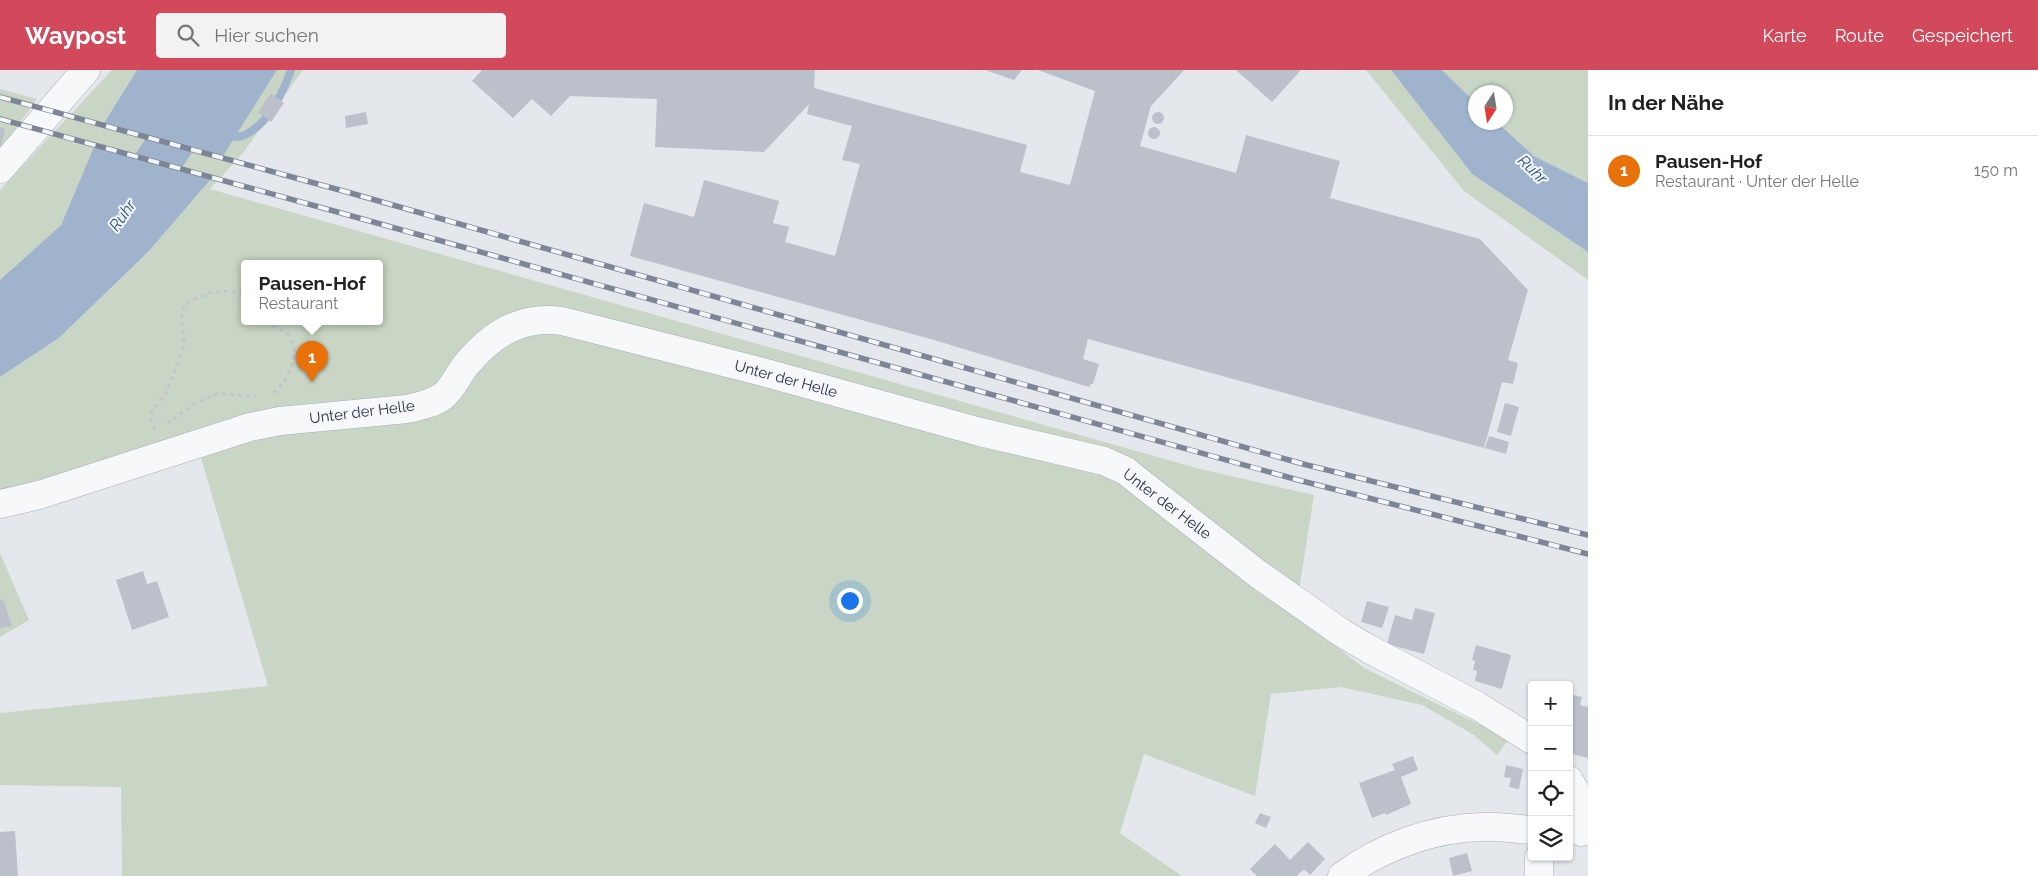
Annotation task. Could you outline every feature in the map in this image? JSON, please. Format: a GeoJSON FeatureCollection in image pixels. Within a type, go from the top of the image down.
{"type":"FeatureCollection","features":[{"type":"Feature","properties":{"kind":"street"},"geometry":{"type":"LineString","coordinates":[[0,169],[86,70]]}},
{"type":"Feature","properties":{"kind":"street","name":"Unter der Helle"},"geometry":{"type":"LineString","coordinates":[[0,504],[39,495],[250,428],[280,421],[407,409],[427,404],[444,396],[466,365],[502,332],[527,321],[539,319],[562,321],[759,371],[980,432],[1097,460],[1116,467],[1137,480],[1258,574],[1342,633],[1476,705],[1528,738]]}},
{"type":"Feature","properties":{"kind":"street"},"geometry":{"type":"LineString","coordinates":[[1573,787],[1580,800],[1580,832]]}},
{"type":"Feature","properties":{"kind":"street"},"geometry":{"type":"LineString","coordinates":[[1342,876],[1375,854],[1439,832],[1482,826],[1528,830]]}},
{"type":"Feature","properties":{"kind":"street"},"geometry":{"type":"LineString","coordinates":[[1539,861],[1540,876]]}},
{"type":"Feature","properties":{"kind":"path"},"geometry":{"type":"LineString","coordinates":[[241,295],[231,291],[217,292],[197,297],[186,305],[182,313],[184,337],[180,358],[166,393],[152,411],[150,417],[157,433],[194,404],[212,395],[226,392],[262,397]]}},
{"type":"Feature","properties":{"kind":"path"},"geometry":{"type":"LineString","coordinates":[[267,396],[279,389],[294,362],[293,344],[287,334],[272,325]]}},
{"type":"Feature","properties":{"kind":"green space"},"geometry":{"type":"Polygon","coordinates":[[[112,70],[137,70],[104,123],[223,156],[277,70],[303,70],[243,153],[210,189],[1200,469],[1314,495],[1295,615],[1364,668],[1509,739],[1497,755],[1474,735],[1422,705],[1341,687],[1271,694],[1255,796],[1144,754],[1120,833],[1182,876],[122,876],[121,787],[0,785],[0,713],[268,686],[201,458],[284,429],[385,419],[433,409],[454,398],[471,370],[497,341],[517,329],[532,323],[556,322],[1114,471],[1241,567],[1249,557],[1130,462],[705,354],[559,314],[527,316],[508,321],[461,359],[441,388],[421,396],[337,412],[278,413],[237,419],[149,449],[0,492],[0,377],[59,338],[149,251],[211,179],[94,148],[61,225],[0,280],[0,190],[112,70]]]}},
{"type":"Feature","properties":{"kind":"green space"},"geometry":{"type":"Polygon","coordinates":[[[1366,70],[1391,70],[1472,174],[1588,252],[1588,280],[1464,191],[1366,70]]]}},
{"type":"Feature","properties":{"kind":"green space"},"geometry":{"type":"Polygon","coordinates":[[[1442,70],[1588,70],[1588,183],[1534,156],[1506,130],[1513,130],[1513,85],[1468,85],[1468,95],[1442,70]]]}},
{"type":"Feature","properties":{"kind":"green space"},"geometry":{"type":"Polygon","coordinates":[[[0,89],[37,99],[0,150],[0,89]]]}},
{"type":"Feature","properties":{"kind":"green space"},"geometry":{"type":"Polygon","coordinates":[[[0,553],[29,620],[0,637],[0,553]]]}},
{"type":"Feature","properties":{"kind":"water"},"geometry":{"type":"Polygon","coordinates":[[[137,70],[277,70],[223,156],[104,123],[137,70]]]}},
{"type":"Feature","properties":{"kind":"water"},"geometry":{"type":"Polygon","coordinates":[[[1391,70],[1442,70],[1468,95],[1468,130],[1506,130],[1534,156],[1588,183],[1588,252],[1472,174],[1391,70]]]}},
{"type":"Feature","properties":{"kind":"water"},"geometry":{"type":"Polygon","coordinates":[[[94,147],[211,179],[149,251],[59,338],[0,377],[0,280],[61,225],[94,147]]]}},
{"type":"Feature","properties":{"kind":"building"},"geometry":{"type":"Polygon","coordinates":[[[482,70],[815,70],[814,88],[1027,145],[1020,172],[1070,185],[1095,91],[1038,70],[1184,70],[1151,106],[1140,146],[1236,173],[1246,135],[1340,161],[1330,198],[1480,239],[1528,290],[1508,360],[1518,363],[1513,384],[1502,382],[1484,448],[1088,339],[1083,359],[1099,364],[1093,384],[1089,387],[934,340],[630,256],[644,203],[694,217],[704,180],[779,201],[773,223],[789,227],[785,242],[835,256],[860,164],[842,160],[852,126],[807,114],[809,104],[764,152],[655,147],[657,99],[570,96],[551,116],[532,99],[513,118],[472,81],[482,70]]]}},
{"type":"Feature","properties":{"kind":"building"},"geometry":{"type":"Polygon","coordinates":[[[985,70],[1022,70],[1014,80],[985,70]]]}},
{"type":"Feature","properties":{"kind":"building"},"geometry":{"type":"Polygon","coordinates":[[[1236,70],[1301,70],[1272,102],[1236,70]]]}},
{"type":"Feature","properties":{"kind":"building"},"geometry":{"type":"Polygon","coordinates":[[[271,93],[284,103],[271,122],[258,112],[271,93]]]}},
{"type":"Feature","properties":{"kind":"building"},"geometry":{"type":"Polygon","coordinates":[[[366,112],[368,124],[346,128],[345,116],[366,112]]]}},
{"type":"Feature","properties":{"kind":"building"},"geometry":{"type":"Polygon","coordinates":[[[1156,112],[1160,112],[1164,118],[1160,124],[1156,124],[1152,120],[1152,116],[1156,112]]]}},
{"type":"Feature","properties":{"kind":"building"},"geometry":{"type":"Polygon","coordinates":[[[0,127],[5,129],[1,146],[0,146],[0,127]]]}},
{"type":"Feature","properties":{"kind":"building"},"geometry":{"type":"Polygon","coordinates":[[[1152,127],[1156,127],[1160,133],[1156,139],[1152,139],[1148,135],[1148,131],[1152,127]]]}},
{"type":"Feature","properties":{"kind":"building"},"geometry":{"type":"Polygon","coordinates":[[[1505,403],[1519,407],[1511,436],[1497,432],[1505,403]]]}},
{"type":"Feature","properties":{"kind":"building"},"geometry":{"type":"Polygon","coordinates":[[[1489,436],[1509,442],[1506,454],[1485,448],[1489,436]]]}},
{"type":"Feature","properties":{"kind":"building"},"geometry":{"type":"Polygon","coordinates":[[[143,571],[147,584],[157,581],[169,617],[132,630],[116,580],[143,571]]]}},
{"type":"Feature","properties":{"kind":"building"},"geometry":{"type":"Polygon","coordinates":[[[3,599],[12,626],[0,628],[0,600],[3,599]]]}},
{"type":"Feature","properties":{"kind":"building"},"geometry":{"type":"Polygon","coordinates":[[[1367,601],[1389,607],[1382,628],[1361,622],[1367,601]]]}},
{"type":"Feature","properties":{"kind":"building"},"geometry":{"type":"Polygon","coordinates":[[[1415,608],[1435,613],[1424,654],[1387,644],[1395,615],[1412,620],[1415,608]]]}},
{"type":"Feature","properties":{"kind":"building"},"geometry":{"type":"Polygon","coordinates":[[[1476,645],[1511,655],[1502,689],[1475,681],[1477,671],[1473,670],[1475,661],[1472,660],[1476,645]]]}},
{"type":"Feature","properties":{"kind":"building"},"geometry":{"type":"Polygon","coordinates":[[[1573,695],[1582,697],[1580,705],[1588,707],[1588,758],[1573,754],[1573,695]]]}},
{"type":"Feature","properties":{"kind":"building"},"geometry":{"type":"Polygon","coordinates":[[[1413,756],[1418,770],[1401,777],[1411,804],[1386,815],[1385,813],[1372,818],[1359,783],[1395,770],[1392,764],[1413,756]]]}},
{"type":"Feature","properties":{"kind":"building"},"geometry":{"type":"Polygon","coordinates":[[[1506,765],[1523,769],[1519,789],[1509,787],[1511,778],[1504,777],[1506,765]]]}},
{"type":"Feature","properties":{"kind":"building"},"geometry":{"type":"Polygon","coordinates":[[[1260,813],[1271,817],[1266,828],[1255,823],[1260,813]]]}},
{"type":"Feature","properties":{"kind":"building"},"geometry":{"type":"Polygon","coordinates":[[[15,831],[18,876],[0,876],[0,832],[15,831]]]}},
{"type":"Feature","properties":{"kind":"building"},"geometry":{"type":"Polygon","coordinates":[[[1308,842],[1325,859],[1310,875],[1304,869],[1297,876],[1257,876],[1250,869],[1275,844],[1290,860],[1308,842]]]}},
{"type":"Feature","properties":{"kind":"building"},"geometry":{"type":"Polygon","coordinates":[[[1467,853],[1472,871],[1453,876],[1449,858],[1467,853]]]}},
{"type":"Feature","properties":{"kind":"waterway","name":"Ruhr"},"geometry":{"type":"LineString","coordinates":[[120,217],[172,141],[212,91],[225,70]]}},
{"type":"Feature","properties":{"kind":"waterway"},"geometry":{"type":"LineString","coordinates":[[226,137],[242,136],[251,132],[259,125],[279,99],[291,70]]}},
{"type":"Feature","properties":{"kind":"railway"},"geometry":{"type":"LineString","coordinates":[[0,97],[347,192],[1303,464],[1588,535]]}},
{"type":"Feature","properties":{"kind":"railway"},"geometry":{"type":"LineString","coordinates":[[0,119],[1298,480],[1588,554]]}},
{"type":"Feature","properties":{"kind":"place","name":"Pausen-Hof"},"geometry":{"type":"Point","coordinates":[312,382]}}]}
